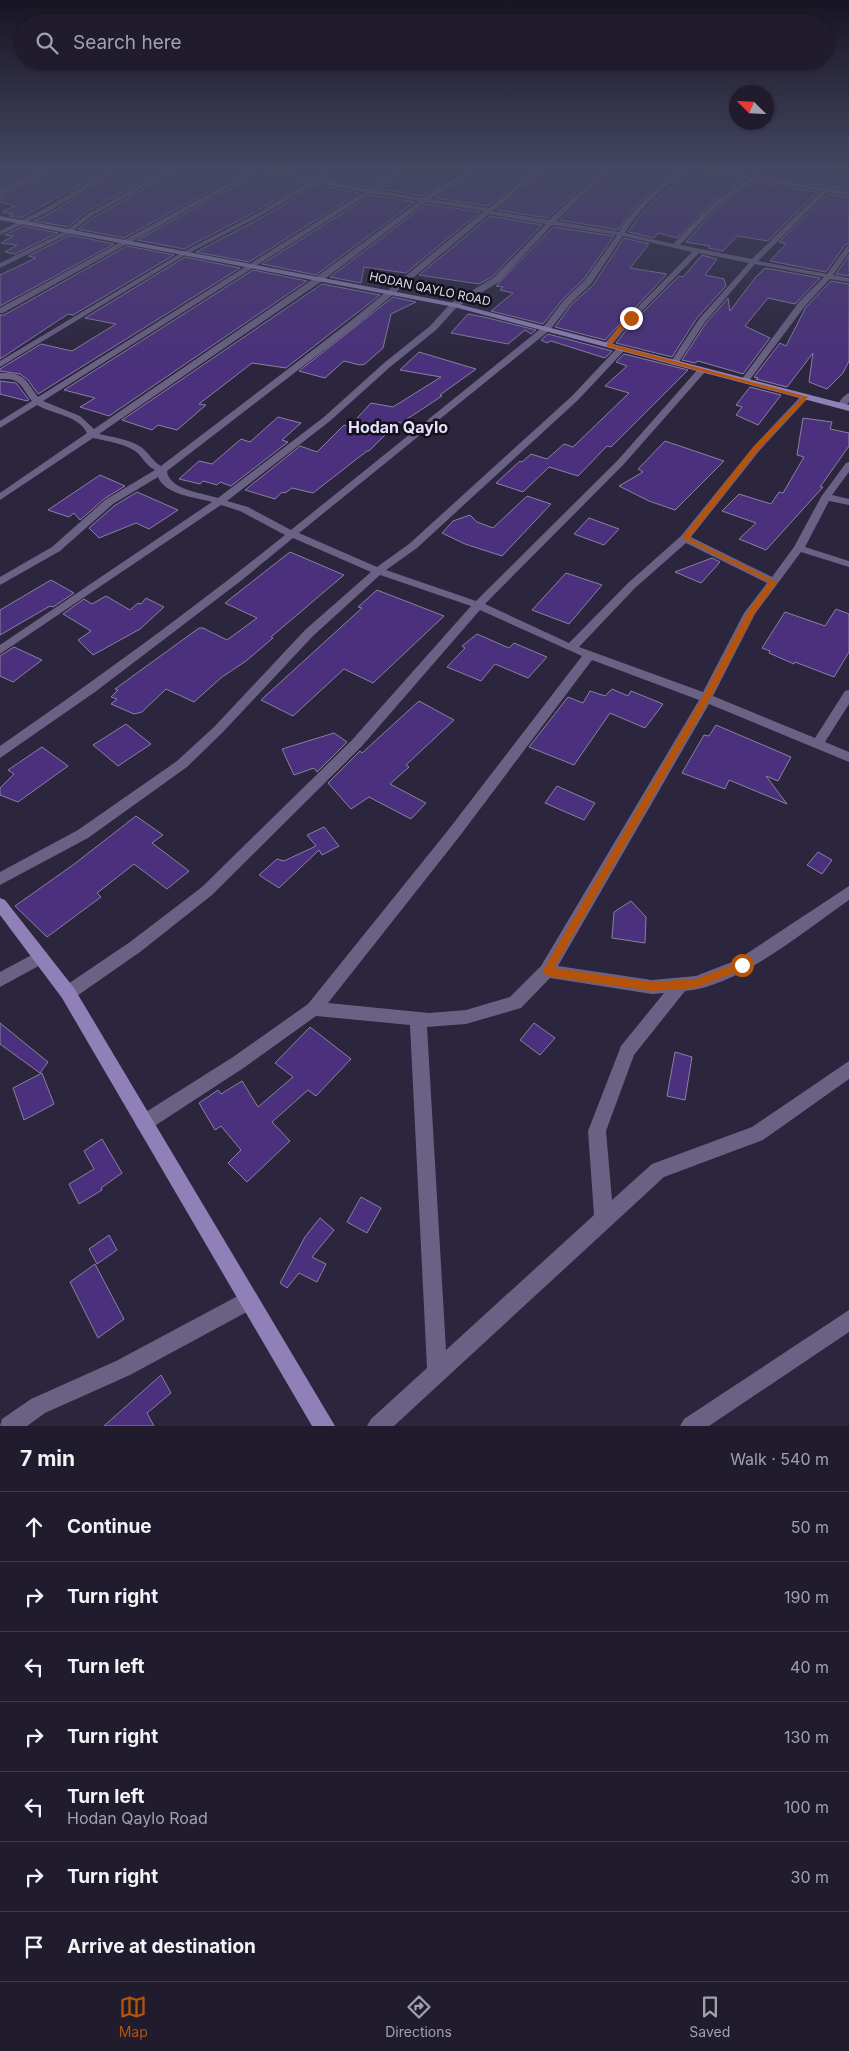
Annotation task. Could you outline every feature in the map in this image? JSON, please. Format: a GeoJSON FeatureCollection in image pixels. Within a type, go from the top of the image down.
{"type":"FeatureCollection","features":[{"type":"Feature","properties":{"kind":"street"},"geometry":{"type":"LineString","coordinates":[[0,266],[65,234]]}},
{"type":"Feature","properties":{"kind":"street","name":"HODAN QAYLO ROAD"},"geometry":{"type":"LineString","coordinates":[[77,234],[454,305],[845,407]]}},
{"type":"Feature","properties":{"kind":"street"},"geometry":{"type":"LineString","coordinates":[[0,311],[138,234]]}},
{"type":"Feature","properties":{"kind":"street"},"geometry":{"type":"LineString","coordinates":[[0,365],[183,254],[222,234]]}},
{"type":"Feature","properties":{"kind":"street"},"geometry":{"type":"LineString","coordinates":[[0,425],[304,234]]}},
{"type":"Feature","properties":{"kind":"street"},"geometry":{"type":"LineString","coordinates":[[0,497],[319,279],[380,234]]}},
{"type":"Feature","properties":{"kind":"street"},"geometry":{"type":"LineString","coordinates":[[0,582],[56,549],[109,502],[162,470],[355,322],[461,234]]}},
{"type":"Feature","properties":{"kind":"street"},"geometry":{"type":"LineString","coordinates":[[0,650],[219,502],[327,419],[387,365],[433,328],[454,305],[496,280],[540,234]]}},
{"type":"Feature","properties":{"kind":"street"},"geometry":{"type":"LineString","coordinates":[[0,753],[238,578],[547,328],[567,302],[588,282],[621,234],[697,251],[849,280]]}},
{"type":"Feature","properties":{"kind":"street"},"geometry":{"type":"LineString","coordinates":[[675,246],[686,234]]}},
{"type":"Feature","properties":{"kind":"street"},"geometry":{"type":"LineString","coordinates":[[674,363],[702,321],[754,261],[782,234]]}},
{"type":"Feature","properties":{"kind":"street"},"geometry":{"type":"LineString","coordinates":[[745,380],[802,304],[830,276],[849,247]]}},
{"type":"Feature","properties":{"kind":"street"},"geometry":{"type":"LineString","coordinates":[[608,345],[621,327],[647,300],[672,279],[697,251]]}},
{"type":"Feature","properties":{"kind":"street"},"geometry":{"type":"LineString","coordinates":[[0,879],[82,834],[182,764],[219,730],[309,633],[378,571],[413,546],[568,405],[621,349]]}},
{"type":"Feature","properties":{"kind":"street"},"geometry":{"type":"LineString","coordinates":[[11,359],[17,364],[18,370],[15,376]]}},
{"type":"Feature","properties":{"kind":"street"},"geometry":{"type":"LineString","coordinates":[[68,993],[134,947],[207,891],[357,743],[478,605],[621,462],[702,370]]}},
{"type":"Feature","properties":{"kind":"street"},"geometry":{"type":"LineString","coordinates":[[0,376],[15,376],[28,386],[38,402],[77,417],[90,426],[93,435]]}},
{"type":"Feature","properties":{"kind":"street"},"geometry":{"type":"LineString","coordinates":[[845,407],[849,396]]}},
{"type":"Feature","properties":{"kind":"street"},"geometry":{"type":"LineString","coordinates":[[571,648],[631,586],[685,538],[757,448],[805,397]]}},
{"type":"Feature","properties":{"kind":"street"},"geometry":{"type":"LineString","coordinates":[[93,435],[128,444],[139,450],[150,464],[162,470]]}},
{"type":"Feature","properties":{"kind":"street"},"geometry":{"type":"LineString","coordinates":[[314,1009],[418,1019],[466,1018],[515,1003],[547,972],[706,698],[750,613],[799,548],[826,497],[849,465]]}},
{"type":"Feature","properties":{"kind":"street"},"geometry":{"type":"LineString","coordinates":[[162,470],[165,483],[172,487],[244,509],[292,534],[378,571],[478,605],[571,648],[706,698],[849,757]]}},
{"type":"Feature","properties":{"kind":"street"},"geometry":{"type":"LineString","coordinates":[[826,497],[849,502]]}},
{"type":"Feature","properties":{"kind":"street"},"geometry":{"type":"LineString","coordinates":[[685,538],[773,582]]}},
{"type":"Feature","properties":{"kind":"street"},"geometry":{"type":"LineString","coordinates":[[799,548],[849,564]]}},
{"type":"Feature","properties":{"kind":"street"},"geometry":{"type":"LineString","coordinates":[[144,1123],[239,1062],[314,1009],[454,833],[590,655]]}},
{"type":"Feature","properties":{"kind":"street"},"geometry":{"type":"LineString","coordinates":[[818,743],[849,694]]}},
{"type":"Feature","properties":{"kind":"street"},"geometry":{"type":"LineString","coordinates":[[547,972],[652,987],[696,983],[742,965],[849,892]]}},
{"type":"Feature","properties":{"kind":"street"},"geometry":{"type":"LineString","coordinates":[[0,904],[68,993],[324,1426]]}},
{"type":"Feature","properties":{"kind":"street"},"geometry":{"type":"LineString","coordinates":[[0,980],[41,957]]}},
{"type":"Feature","properties":{"kind":"street"},"geometry":{"type":"LineString","coordinates":[[604,1218],[596,1131],[627,1052],[680,985]]}},
{"type":"Feature","properties":{"kind":"street"},"geometry":{"type":"LineString","coordinates":[[418,1019],[437,1372]]}},
{"type":"Feature","properties":{"kind":"street"},"geometry":{"type":"LineString","coordinates":[[378,1426],[658,1170],[757,1134],[849,1069]]}},
{"type":"Feature","properties":{"kind":"street"},"geometry":{"type":"LineString","coordinates":[[9,1426],[38,1406],[122,1368],[249,1300]]}},
{"type":"Feature","properties":{"kind":"street"},"geometry":{"type":"LineString","coordinates":[[691,1426],[849,1320]]}},
{"type":"Feature","properties":{"kind":"building"},"geometry":{"type":"Polygon","coordinates":[[[57,234],[15,254],[5,252],[17,245],[1,243],[13,236],[5,235],[57,234]]]}},
{"type":"Feature","properties":{"kind":"building"},"geometry":{"type":"Polygon","coordinates":[[[101,234],[132,234],[124,238],[101,234]]]}},
{"type":"Feature","properties":{"kind":"building"},"geometry":{"type":"Polygon","coordinates":[[[149,234],[214,234],[184,249],[137,240],[149,234]]]}},
{"type":"Feature","properties":{"kind":"building"},"geometry":{"type":"Polygon","coordinates":[[[231,234],[294,234],[249,262],[196,252],[231,234]]]}},
{"type":"Feature","properties":{"kind":"building"},"geometry":{"type":"Polygon","coordinates":[[[310,234],[372,234],[316,275],[262,264],[310,234]]]}},
{"type":"Feature","properties":{"kind":"building"},"geometry":{"type":"Polygon","coordinates":[[[387,234],[454,234],[406,273],[364,267],[361,283],[330,277],[387,234]]]}},
{"type":"Feature","properties":{"kind":"building"},"geometry":{"type":"Polygon","coordinates":[[[469,234],[534,234],[492,277],[479,284],[419,275],[469,234]]]}},
{"type":"Feature","properties":{"kind":"building"},"geometry":{"type":"Polygon","coordinates":[[[547,234],[597,234],[614,236],[584,279],[563,299],[543,324],[491,311],[513,293],[500,290],[503,287],[496,286],[547,234]]]}},
{"type":"Feature","properties":{"kind":"building"},"geometry":{"type":"Polygon","coordinates":[[[635,234],[658,234],[654,238],[635,234]]]}},
{"type":"Feature","properties":{"kind":"building"},"geometry":{"type":"Polygon","coordinates":[[[660,234],[681,234],[677,238],[660,234]]]}},
{"type":"Feature","properties":{"kind":"building"},"geometry":{"type":"Polygon","coordinates":[[[693,234],[775,234],[768,241],[737,236],[723,251],[708,248],[710,246],[686,242],[693,234]]]}},
{"type":"Feature","properties":{"kind":"building"},"geometry":{"type":"Polygon","coordinates":[[[788,234],[849,234],[849,243],[845,245],[826,272],[770,261],[786,244],[779,242],[788,234]]]}},
{"type":"Feature","properties":{"kind":"building"},"geometry":{"type":"Polygon","coordinates":[[[70,235],[114,244],[0,306],[0,275],[36,258],[28,256],[70,235]]]}},
{"type":"Feature","properties":{"kind":"building"},"geometry":{"type":"Polygon","coordinates":[[[624,238],[649,244],[630,268],[667,274],[605,340],[555,327],[571,305],[593,285],[624,238]]]}},
{"type":"Feature","properties":{"kind":"building"},"geometry":{"type":"Polygon","coordinates":[[[127,246],[174,255],[73,315],[68,314],[0,359],[0,315],[4,315],[127,246]]]}},
{"type":"Feature","properties":{"kind":"building"},"geometry":{"type":"Polygon","coordinates":[[[702,255],[717,259],[705,275],[724,279],[726,286],[697,318],[672,357],[616,343],[632,323],[679,276],[683,277],[702,255]]]}},
{"type":"Feature","properties":{"kind":"building"},"geometry":{"type":"Polygon","coordinates":[[[849,255],[849,276],[836,274],[849,255]]]}},
{"type":"Feature","properties":{"kind":"building"},"geometry":{"type":"Polygon","coordinates":[[[185,257],[240,268],[38,394],[28,380],[20,374],[0,371],[0,369],[41,344],[72,351],[116,324],[85,318],[185,257]]]}},
{"type":"Feature","properties":{"kind":"building"},"geometry":{"type":"Polygon","coordinates":[[[765,268],[820,278],[795,304],[768,298],[745,326],[770,338],[743,374],[698,361],[695,363],[682,360],[706,323],[728,298],[730,311],[765,268]]]}},
{"type":"Feature","properties":{"kind":"building"},"geometry":{"type":"Polygon","coordinates":[[[253,270],[307,281],[109,416],[80,407],[95,398],[64,390],[253,270]]]}},
{"type":"Feature","properties":{"kind":"building"},"geometry":{"type":"Polygon","coordinates":[[[831,281],[849,284],[849,361],[843,373],[827,389],[809,382],[813,353],[787,387],[756,379],[758,378],[754,377],[780,343],[786,346],[806,307],[831,281]]]}},
{"type":"Feature","properties":{"kind":"building"},"geometry":{"type":"Polygon","coordinates":[[[322,284],[380,295],[286,368],[252,363],[199,404],[206,405],[177,430],[158,425],[152,430],[122,420],[322,284]]]}},
{"type":"Feature","properties":{"kind":"building"},"geometry":{"type":"Polygon","coordinates":[[[393,297],[416,302],[391,314],[383,348],[365,364],[360,365],[344,361],[325,378],[299,371],[393,297]]]}},
{"type":"Feature","properties":{"kind":"building"},"geometry":{"type":"Polygon","coordinates":[[[468,314],[536,330],[531,334],[525,330],[508,344],[451,333],[468,314]]]}},
{"type":"Feature","properties":{"kind":"building"},"geometry":{"type":"Polygon","coordinates":[[[548,334],[612,351],[605,358],[551,341],[547,343],[541,340],[548,334]]]}},
{"type":"Feature","properties":{"kind":"building"},"geometry":{"type":"Polygon","coordinates":[[[419,352],[476,369],[440,395],[442,396],[401,423],[398,422],[369,451],[313,493],[292,488],[285,493],[282,492],[275,499],[245,490],[300,446],[317,452],[344,425],[349,427],[371,403],[393,407],[441,377],[400,370],[419,352]]]}},
{"type":"Feature","properties":{"kind":"building"},"geometry":{"type":"Polygon","coordinates":[[[624,354],[688,370],[611,447],[607,446],[578,476],[549,467],[523,492],[496,483],[520,461],[522,462],[531,454],[547,459],[564,444],[573,447],[629,393],[605,386],[627,366],[616,362],[624,354]]]}},
{"type":"Feature","properties":{"kind":"building"},"geometry":{"type":"Polygon","coordinates":[[[0,381],[16,383],[29,400],[0,394],[0,381]]]}},
{"type":"Feature","properties":{"kind":"building"},"geometry":{"type":"Polygon","coordinates":[[[750,387],[781,395],[758,425],[736,415],[742,407],[736,405],[750,387]]]}},
{"type":"Feature","properties":{"kind":"building"},"geometry":{"type":"Polygon","coordinates":[[[278,417],[301,423],[282,440],[288,442],[231,486],[220,482],[217,485],[203,481],[200,484],[179,479],[199,461],[212,464],[241,439],[250,442],[278,417]]]}},
{"type":"Feature","properties":{"kind":"building"},"geometry":{"type":"Polygon","coordinates":[[[803,418],[832,422],[830,429],[849,433],[849,446],[820,487],[823,487],[766,550],[739,539],[756,523],[722,511],[739,494],[771,504],[779,492],[783,493],[804,457],[797,455],[803,418]]]}},
{"type":"Feature","properties":{"kind":"building"},"geometry":{"type":"Polygon","coordinates":[[[665,441],[724,461],[675,510],[649,501],[619,486],[643,472],[638,469],[665,441]]]}},
{"type":"Feature","properties":{"kind":"building"},"geometry":{"type":"Polygon","coordinates":[[[100,475],[125,486],[104,499],[80,520],[74,513],[69,517],[48,510],[100,475]]]}},
{"type":"Feature","properties":{"kind":"building"},"geometry":{"type":"Polygon","coordinates":[[[137,492],[178,510],[149,529],[136,523],[99,538],[89,528],[114,506],[137,492]]]}},
{"type":"Feature","properties":{"kind":"building"},"geometry":{"type":"Polygon","coordinates":[[[527,496],[551,504],[502,556],[465,544],[442,533],[453,521],[470,515],[477,522],[493,528],[527,496]]]}},
{"type":"Feature","properties":{"kind":"building"},"geometry":{"type":"Polygon","coordinates":[[[589,518],[619,529],[604,545],[574,534],[589,518]]]}},
{"type":"Feature","properties":{"kind":"building"},"geometry":{"type":"Polygon","coordinates":[[[290,552],[344,575],[271,637],[273,638],[246,661],[222,677],[194,702],[166,689],[142,712],[134,714],[111,704],[117,699],[111,697],[118,690],[115,689],[199,628],[203,628],[227,640],[257,618],[225,603],[290,552]]]}},
{"type":"Feature","properties":{"kind":"building"},"geometry":{"type":"Polygon","coordinates":[[[712,558],[720,562],[701,583],[675,572],[712,558]]]}},
{"type":"Feature","properties":{"kind":"building"},"geometry":{"type":"Polygon","coordinates":[[[566,573],[602,585],[569,624],[532,610],[566,573]]]}},
{"type":"Feature","properties":{"kind":"building"},"geometry":{"type":"Polygon","coordinates":[[[51,580],[74,593],[53,607],[50,606],[0,635],[0,610],[51,580]]]}},
{"type":"Feature","properties":{"kind":"building"},"geometry":{"type":"Polygon","coordinates":[[[377,590],[444,616],[373,683],[344,669],[293,716],[261,700],[362,608],[358,607],[377,590]]]}},
{"type":"Feature","properties":{"kind":"building"},"geometry":{"type":"Polygon","coordinates":[[[106,596],[130,610],[138,603],[141,604],[146,598],[164,607],[140,629],[93,655],[78,640],[91,631],[63,614],[84,599],[92,604],[106,596]]]}},
{"type":"Feature","properties":{"kind":"building"},"geometry":{"type":"Polygon","coordinates":[[[836,609],[849,614],[849,652],[834,677],[795,662],[794,664],[762,648],[785,612],[825,626],[836,609]]]}},
{"type":"Feature","properties":{"kind":"building"},"geometry":{"type":"Polygon","coordinates":[[[477,634],[509,648],[514,643],[547,657],[528,678],[495,664],[481,681],[447,667],[465,648],[462,646],[477,634]]]}},
{"type":"Feature","properties":{"kind":"building"},"geometry":{"type":"Polygon","coordinates":[[[14,647],[42,660],[13,682],[0,676],[0,656],[14,647]]]}},
{"type":"Feature","properties":{"kind":"building"},"geometry":{"type":"Polygon","coordinates":[[[612,689],[628,696],[631,691],[663,704],[645,728],[610,713],[574,765],[529,747],[568,697],[583,703],[590,691],[605,696],[612,689]]]}},
{"type":"Feature","properties":{"kind":"building"},"geometry":{"type":"Polygon","coordinates":[[[419,701],[454,720],[406,765],[409,767],[390,784],[426,803],[411,819],[369,797],[351,809],[328,783],[360,751],[362,753],[419,701]]]}},
{"type":"Feature","properties":{"kind":"building"},"geometry":{"type":"Polygon","coordinates":[[[126,724],[151,744],[118,766],[93,745],[126,724]]]}},
{"type":"Feature","properties":{"kind":"building"},"geometry":{"type":"Polygon","coordinates":[[[716,725],[791,757],[778,781],[766,776],[787,804],[729,780],[725,789],[682,773],[704,735],[709,736],[716,725]]]}},
{"type":"Feature","properties":{"kind":"building"},"geometry":{"type":"Polygon","coordinates":[[[334,733],[347,742],[317,772],[314,768],[294,775],[282,749],[334,733]]]}},
{"type":"Feature","properties":{"kind":"building"},"geometry":{"type":"Polygon","coordinates":[[[42,747],[68,766],[18,802],[0,795],[0,788],[14,774],[8,770],[42,747]]]}},
{"type":"Feature","properties":{"kind":"building"},"geometry":{"type":"Polygon","coordinates":[[[557,786],[595,803],[584,820],[545,803],[557,786]]]}},
{"type":"Feature","properties":{"kind":"building"},"geometry":{"type":"Polygon","coordinates":[[[136,816],[163,835],[152,843],[189,871],[167,889],[134,864],[97,893],[101,897],[47,937],[15,906],[73,865],[136,816]]]}},
{"type":"Feature","properties":{"kind":"building"},"geometry":{"type":"Polygon","coordinates":[[[324,827],[339,846],[322,855],[319,850],[279,888],[259,875],[277,859],[284,861],[316,846],[307,835],[324,827]]]}},
{"type":"Feature","properties":{"kind":"building"},"geometry":{"type":"Polygon","coordinates":[[[818,852],[832,860],[822,874],[807,865],[818,852]]]}},
{"type":"Feature","properties":{"kind":"building"},"geometry":{"type":"Polygon","coordinates":[[[631,901],[646,917],[645,943],[612,938],[614,912],[631,901]]]}},
{"type":"Feature","properties":{"kind":"building"},"geometry":{"type":"Polygon","coordinates":[[[0,1023],[48,1062],[40,1073],[0,1044],[0,1023]]]}},
{"type":"Feature","properties":{"kind":"building"},"geometry":{"type":"Polygon","coordinates":[[[534,1023],[555,1038],[540,1055],[520,1040],[534,1023]]]}},
{"type":"Feature","properties":{"kind":"building"},"geometry":{"type":"Polygon","coordinates":[[[310,1027],[351,1059],[316,1096],[308,1090],[272,1122],[290,1141],[247,1182],[228,1163],[241,1150],[221,1126],[215,1130],[199,1103],[218,1090],[221,1094],[242,1081],[258,1107],[293,1077],[275,1063],[310,1027]]]}},
{"type":"Feature","properties":{"kind":"building"},"geometry":{"type":"Polygon","coordinates":[[[675,1052],[692,1057],[685,1100],[667,1096],[675,1052]]]}},
{"type":"Feature","properties":{"kind":"building"},"geometry":{"type":"Polygon","coordinates":[[[42,1073],[54,1104],[24,1120],[13,1088],[42,1073]]]}},
{"type":"Feature","properties":{"kind":"building"},"geometry":{"type":"Polygon","coordinates":[[[102,1139],[122,1173],[101,1188],[102,1190],[79,1204],[69,1184],[94,1169],[84,1151],[102,1139]]]}},
{"type":"Feature","properties":{"kind":"building"},"geometry":{"type":"Polygon","coordinates":[[[361,1197],[381,1208],[367,1233],[347,1222],[361,1197]]]}},
{"type":"Feature","properties":{"kind":"building"},"geometry":{"type":"Polygon","coordinates":[[[320,1218],[334,1230],[312,1257],[326,1264],[317,1282],[299,1273],[287,1288],[280,1283],[305,1237],[320,1218]]]}},
{"type":"Feature","properties":{"kind":"building"},"geometry":{"type":"Polygon","coordinates":[[[109,1235],[117,1250],[97,1264],[89,1249],[109,1235]]]}},
{"type":"Feature","properties":{"kind":"building"},"geometry":{"type":"Polygon","coordinates":[[[95,1264],[124,1319],[98,1338],[70,1282],[95,1264]]]}},
{"type":"Feature","properties":{"kind":"building"},"geometry":{"type":"Polygon","coordinates":[[[161,1375],[171,1393],[147,1413],[154,1426],[104,1426],[161,1375]]]}},
{"type":"Feature","properties":{"kind":"district","name":"Hodan Qaylo"},"geometry":{"type":"Point","coordinates":[398,427]}},
{"type":"Feature","properties":{"kind":"route"},"geometry":{"type":"LineString","coordinates":[[631,318],[621,327],[608,345],[805,397],[757,448],[685,538],[773,582],[750,613],[706,698],[547,972],[652,987],[696,983],[742,965]]}}]}
